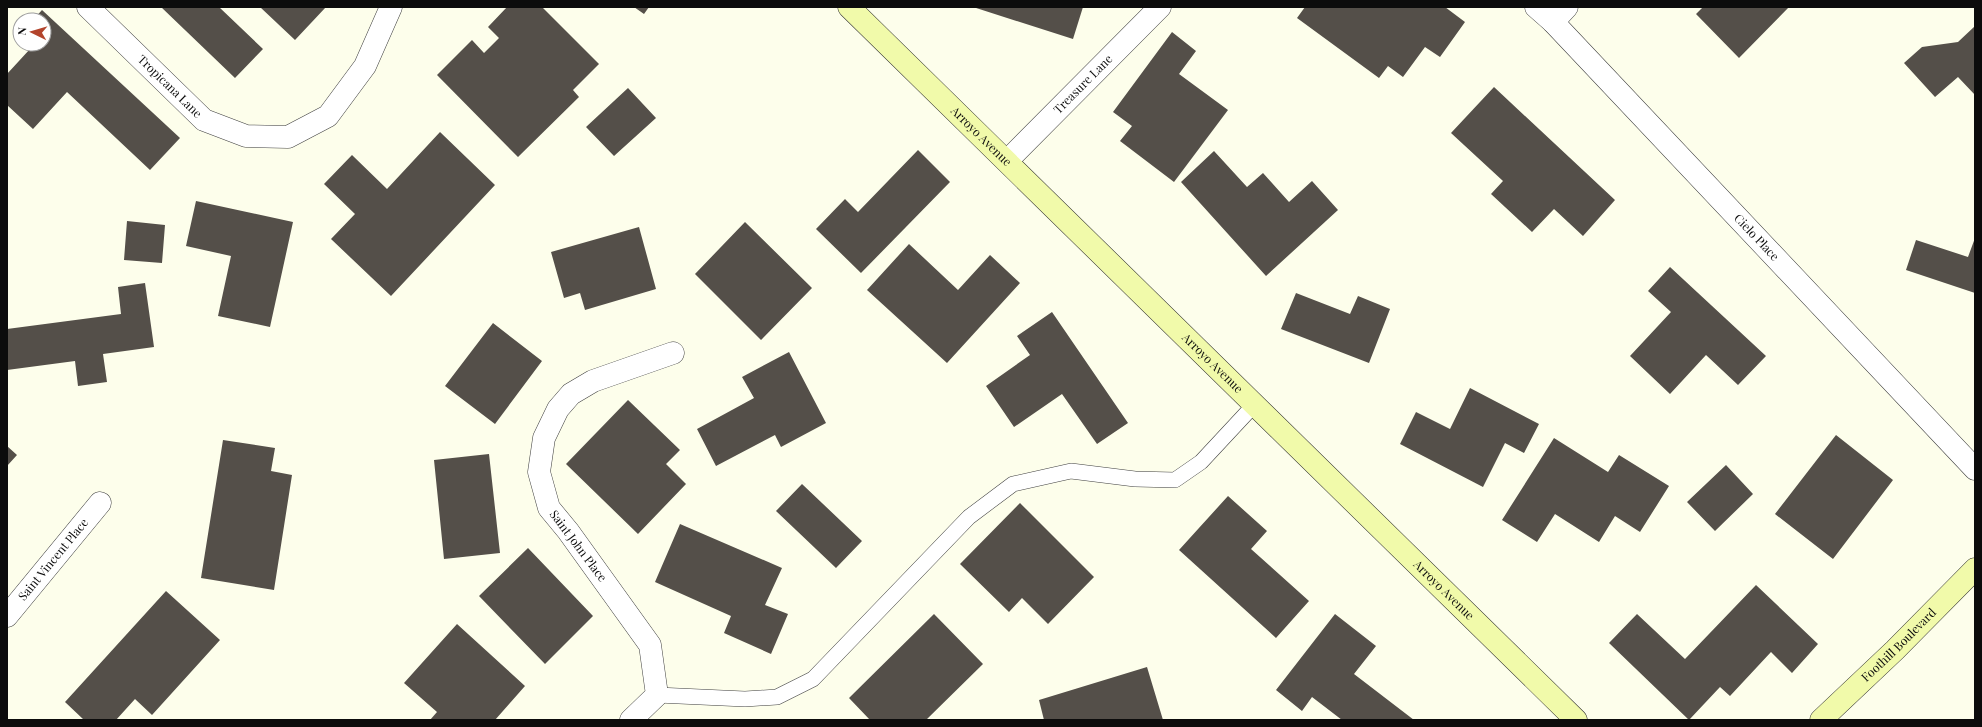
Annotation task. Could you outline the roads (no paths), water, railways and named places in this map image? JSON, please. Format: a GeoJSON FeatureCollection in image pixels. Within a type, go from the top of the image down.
{"type":"FeatureCollection","features":[{"type":"Feature","properties":{"kind":"street","name":"Tropicana Lane"},"geometry":{"type":"LineString","coordinates":[[88,7],[204,120],[246,136],[288,137],[328,116],[365,66],[391,7]]}},
{"type":"Feature","properties":{"kind":"street","name":"Arroyo Avenue"},"geometry":{"type":"LineString","coordinates":[[848,7],[1007,161],[1576,720]]}},
{"type":"Feature","properties":{"kind":"street","name":"Treasure Lane"},"geometry":{"type":"LineString","coordinates":[[1007,161],[1160,7]]}},
{"type":"Feature","properties":{"kind":"street","name":"Cielo Place"},"geometry":{"type":"LineString","coordinates":[[1536,7],[1560,14],[1975,469]]}},
{"type":"Feature","properties":{"kind":"street","name":"Saint John Place"},"geometry":{"type":"LineString","coordinates":[[657,695],[650,645],[568,531],[549,508],[540,472],[544,438],[558,409],[571,394],[594,381],[673,353]]}},
{"type":"Feature","properties":{"kind":"street","name":"Saint Vincent Place"},"geometry":{"type":"LineString","coordinates":[[7,616],[100,503]]}},
{"type":"Feature","properties":{"kind":"street","name":"Foothill Boulevard"},"geometry":{"type":"LineString","coordinates":[[1821,720],[1895,650],[1975,568]]}},
{"type":"Feature","properties":{"kind":"street"},"geometry":{"type":"LineString","coordinates":[[631,720],[657,695]]}},
{"type":"Feature","properties":{"kind":"lane"},"geometry":{"type":"LineString","coordinates":[[657,695],[745,698],[777,697],[813,679],[969,517],[1013,484],[1071,470],[1135,479],[1175,480],[1201,462],[1255,404]]}}]}
